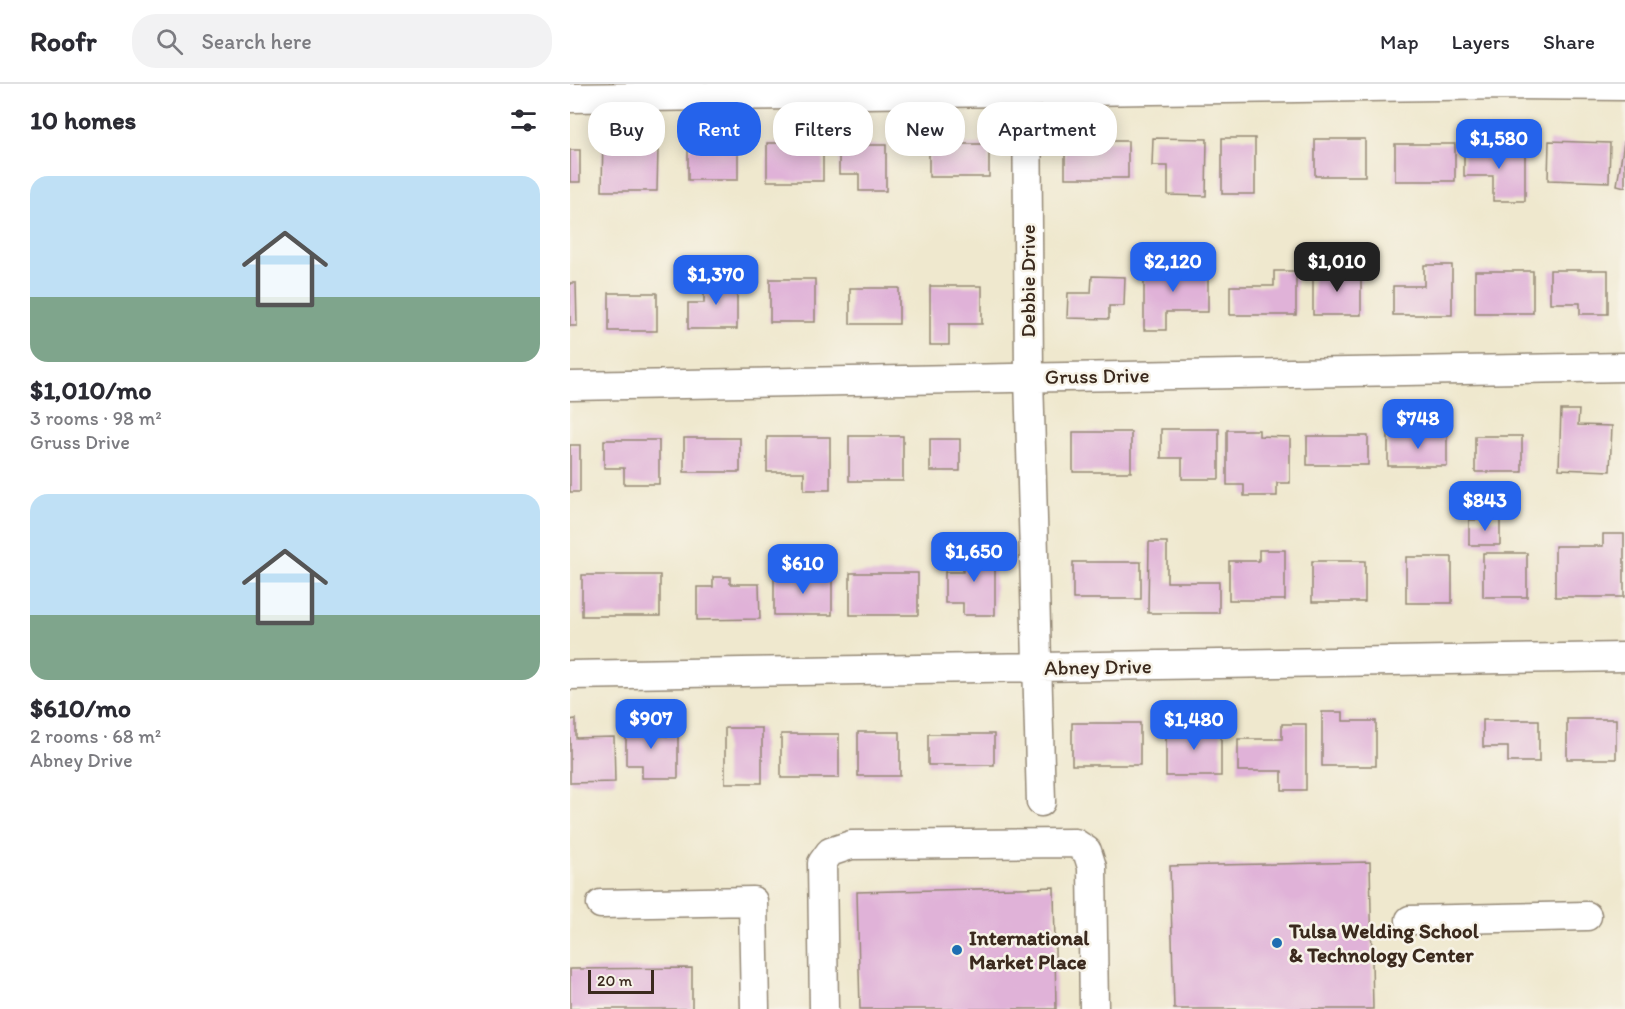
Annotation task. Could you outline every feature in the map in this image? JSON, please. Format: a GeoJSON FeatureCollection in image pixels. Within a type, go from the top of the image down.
{"type":"FeatureCollection","features":[{"type":"Feature","properties":{"kind":"street"},"geometry":{"type":"LineString","coordinates":[[570,98],[1027,88],[1625,86]]}},
{"type":"Feature","properties":{"kind":"street","name":"Debbie Drive"},"geometry":{"type":"LineString","coordinates":[[1027,88],[1029,377],[1041,802]]}},
{"type":"Feature","properties":{"kind":"street","name":"Gruss Drive"},"geometry":{"type":"LineString","coordinates":[[570,386],[1625,367]]}},
{"type":"Feature","properties":{"kind":"street","name":"Abney Drive"},"geometry":{"type":"LineString","coordinates":[[570,675],[1625,657]]}},
{"type":"Feature","properties":{"kind":"street"},"geometry":{"type":"LineString","coordinates":[[824,1009],[822,863],[830,852],[851,845],[1075,843],[1087,851],[1092,867],[1094,1009]]}},
{"type":"Feature","properties":{"kind":"street"},"geometry":{"type":"LineString","coordinates":[[601,904],[753,901],[755,1009]]}},
{"type":"Feature","properties":{"kind":"street"},"geometry":{"type":"LineString","coordinates":[[1410,920],[1587,916]]}},
{"type":"Feature","properties":{"kind":"building"},"geometry":{"type":"Polygon","coordinates":[[[1153,138],[1207,139],[1206,196],[1168,195],[1168,166],[1152,166],[1153,138]]]}},
{"type":"Feature","properties":{"kind":"building"},"geometry":{"type":"Polygon","coordinates":[[[1222,138],[1255,138],[1255,194],[1222,194],[1222,138]]]}},
{"type":"Feature","properties":{"kind":"building"},"geometry":{"type":"Polygon","coordinates":[[[1315,139],[1365,139],[1365,176],[1315,176],[1315,139]]]}},
{"type":"Feature","properties":{"kind":"building"},"geometry":{"type":"Polygon","coordinates":[[[1117,141],[1128,141],[1128,178],[1065,178],[1065,156],[1117,156],[1117,141]]]}},
{"type":"Feature","properties":{"kind":"building"},"geometry":{"type":"Polygon","coordinates":[[[1549,141],[1610,143],[1609,182],[1548,180],[1549,141]]]}},
{"type":"Feature","properties":{"kind":"building"},"geometry":{"type":"Polygon","coordinates":[[[1625,142],[1625,187],[1617,185],[1625,142]]]}},
{"type":"Feature","properties":{"kind":"building"},"geometry":{"type":"Polygon","coordinates":[[[767,143],[773,143],[773,156],[823,156],[823,181],[767,181],[767,143]]]}},
{"type":"Feature","properties":{"kind":"building"},"geometry":{"type":"Polygon","coordinates":[[[965,144],[977,144],[977,156],[989,156],[989,177],[929,177],[929,156],[965,156],[965,144]]]}},
{"type":"Feature","properties":{"kind":"building"},"geometry":{"type":"Polygon","coordinates":[[[1395,144],[1455,144],[1455,181],[1395,181],[1395,144]]]}},
{"type":"Feature","properties":{"kind":"building"},"geometry":{"type":"Polygon","coordinates":[[[873,145],[885,145],[886,191],[859,191],[859,174],[839,174],[839,156],[873,156],[873,145]]]}},
{"type":"Feature","properties":{"kind":"building"},"geometry":{"type":"Polygon","coordinates":[[[1464,147],[1525,147],[1525,201],[1493,201],[1493,176],[1464,176],[1464,147]]]}},
{"type":"Feature","properties":{"kind":"building"},"geometry":{"type":"Polygon","coordinates":[[[570,150],[580,150],[580,182],[570,182],[570,150]]]}},
{"type":"Feature","properties":{"kind":"building"},"geometry":{"type":"Polygon","coordinates":[[[603,156],[658,156],[657,191],[602,191],[603,156]]]}},
{"type":"Feature","properties":{"kind":"building"},"geometry":{"type":"Polygon","coordinates":[[[688,156],[738,156],[738,180],[688,180],[688,156]]]}},
{"type":"Feature","properties":{"kind":"building"},"geometry":{"type":"Polygon","coordinates":[[[1424,265],[1452,265],[1452,315],[1393,315],[1393,286],[1424,286],[1424,265]]]}},
{"type":"Feature","properties":{"kind":"building"},"geometry":{"type":"Polygon","coordinates":[[[1144,267],[1208,267],[1208,312],[1166,312],[1166,330],[1144,330],[1144,267]]]}},
{"type":"Feature","properties":{"kind":"building"},"geometry":{"type":"Polygon","coordinates":[[[1550,270],[1608,270],[1608,314],[1580,314],[1580,303],[1550,303],[1550,270]]]}},
{"type":"Feature","properties":{"kind":"building"},"geometry":{"type":"Polygon","coordinates":[[[1274,271],[1296,271],[1296,315],[1230,315],[1230,286],[1274,286],[1274,271]]]}},
{"type":"Feature","properties":{"kind":"building"},"geometry":{"type":"Polygon","coordinates":[[[1475,271],[1533,271],[1533,313],[1475,313],[1475,271]]]}},
{"type":"Feature","properties":{"kind":"building"},"geometry":{"type":"Polygon","coordinates":[[[1313,272],[1361,272],[1361,315],[1313,315],[1313,272]]]}},
{"type":"Feature","properties":{"kind":"building"},"geometry":{"type":"Polygon","coordinates":[[[1092,276],[1125,277],[1124,306],[1109,306],[1109,319],[1067,318],[1068,293],[1091,293],[1092,276]]]}},
{"type":"Feature","properties":{"kind":"building"},"geometry":{"type":"Polygon","coordinates":[[[704,279],[737,279],[737,329],[688,329],[688,303],[704,303],[704,279]]]}},
{"type":"Feature","properties":{"kind":"building"},"geometry":{"type":"Polygon","coordinates":[[[770,279],[815,279],[815,322],[770,322],[770,279]]]}},
{"type":"Feature","properties":{"kind":"building"},"geometry":{"type":"Polygon","coordinates":[[[570,283],[576,283],[577,326],[570,326],[570,283]]]}},
{"type":"Feature","properties":{"kind":"building"},"geometry":{"type":"Polygon","coordinates":[[[930,286],[982,286],[982,324],[949,324],[949,345],[930,345],[930,286]]]}},
{"type":"Feature","properties":{"kind":"building"},"geometry":{"type":"Polygon","coordinates":[[[850,288],[899,288],[899,324],[850,324],[850,288]]]}},
{"type":"Feature","properties":{"kind":"building"},"geometry":{"type":"Polygon","coordinates":[[[609,293],[657,293],[657,331],[609,331],[609,293]]]}},
{"type":"Feature","properties":{"kind":"building"},"geometry":{"type":"Polygon","coordinates":[[[1561,410],[1579,410],[1578,425],[1612,426],[1610,471],[1559,469],[1561,410]]]}},
{"type":"Feature","properties":{"kind":"building"},"geometry":{"type":"Polygon","coordinates":[[[1161,429],[1219,429],[1219,479],[1182,479],[1182,458],[1161,458],[1161,429]]]}},
{"type":"Feature","properties":{"kind":"building"},"geometry":{"type":"Polygon","coordinates":[[[1227,430],[1259,430],[1259,436],[1290,437],[1290,483],[1277,483],[1277,496],[1244,496],[1244,485],[1227,485],[1227,430]]]}},
{"type":"Feature","properties":{"kind":"building"},"geometry":{"type":"Polygon","coordinates":[[[1073,432],[1131,432],[1131,472],[1073,472],[1073,432]]]}},
{"type":"Feature","properties":{"kind":"building"},"geometry":{"type":"Polygon","coordinates":[[[1388,434],[1447,434],[1447,466],[1388,466],[1388,434]]]}},
{"type":"Feature","properties":{"kind":"building"},"geometry":{"type":"Polygon","coordinates":[[[849,436],[903,436],[903,481],[849,481],[849,436]]]}},
{"type":"Feature","properties":{"kind":"building"},"geometry":{"type":"Polygon","coordinates":[[[1307,436],[1368,436],[1368,465],[1307,465],[1307,436]]]}},
{"type":"Feature","properties":{"kind":"building"},"geometry":{"type":"Polygon","coordinates":[[[1475,436],[1522,436],[1522,472],[1475,472],[1475,436]]]}},
{"type":"Feature","properties":{"kind":"building"},"geometry":{"type":"Polygon","coordinates":[[[767,437],[830,437],[830,490],[804,490],[804,472],[767,472],[767,437]]]}},
{"type":"Feature","properties":{"kind":"building"},"geometry":{"type":"Polygon","coordinates":[[[684,438],[740,438],[740,472],[684,472],[684,438]]]}},
{"type":"Feature","properties":{"kind":"building"},"geometry":{"type":"Polygon","coordinates":[[[930,439],[960,439],[960,471],[930,471],[930,439]]]}},
{"type":"Feature","properties":{"kind":"building"},"geometry":{"type":"Polygon","coordinates":[[[604,440],[659,440],[659,484],[624,484],[624,468],[604,468],[604,440]]]}},
{"type":"Feature","properties":{"kind":"building"},"geometry":{"type":"Polygon","coordinates":[[[570,445],[580,445],[580,492],[570,492],[570,445]]]}},
{"type":"Feature","properties":{"kind":"building"},"geometry":{"type":"Polygon","coordinates":[[[1469,520],[1500,520],[1500,545],[1469,545],[1469,520]]]}},
{"type":"Feature","properties":{"kind":"building"},"geometry":{"type":"Polygon","coordinates":[[[1603,534],[1624,534],[1624,597],[1555,597],[1555,546],[1603,546],[1603,534]]]}},
{"type":"Feature","properties":{"kind":"building"},"geometry":{"type":"Polygon","coordinates":[[[1149,542],[1167,542],[1167,582],[1219,582],[1219,613],[1148,613],[1149,542]]]}},
{"type":"Feature","properties":{"kind":"building"},"geometry":{"type":"Polygon","coordinates":[[[963,549],[995,549],[995,615],[963,615],[963,603],[945,603],[945,572],[963,572],[963,549]]]}},
{"type":"Feature","properties":{"kind":"building"},"geometry":{"type":"Polygon","coordinates":[[[1259,550],[1285,550],[1285,600],[1229,600],[1229,561],[1259,561],[1259,550]]]}},
{"type":"Feature","properties":{"kind":"building"},"geometry":{"type":"Polygon","coordinates":[[[1483,553],[1527,553],[1527,597],[1483,597],[1483,553]]]}},
{"type":"Feature","properties":{"kind":"building"},"geometry":{"type":"Polygon","coordinates":[[[1406,557],[1452,557],[1452,603],[1406,603],[1406,557]]]}},
{"type":"Feature","properties":{"kind":"building"},"geometry":{"type":"Polygon","coordinates":[[[1312,561],[1365,561],[1365,602],[1312,602],[1312,561]]]}},
{"type":"Feature","properties":{"kind":"building"},"geometry":{"type":"Polygon","coordinates":[[[1073,562],[1141,562],[1141,599],[1073,599],[1073,562]]]}},
{"type":"Feature","properties":{"kind":"building"},"geometry":{"type":"Polygon","coordinates":[[[850,573],[918,573],[918,615],[850,615],[850,573]]]}},
{"type":"Feature","properties":{"kind":"building"},"geometry":{"type":"Polygon","coordinates":[[[582,575],[660,575],[660,616],[582,616],[582,575]]]}},
{"type":"Feature","properties":{"kind":"building"},"geometry":{"type":"Polygon","coordinates":[[[774,575],[832,575],[832,615],[774,615],[774,575]]]}},
{"type":"Feature","properties":{"kind":"building"},"geometry":{"type":"Polygon","coordinates":[[[713,577],[730,577],[730,584],[759,584],[760,619],[697,620],[697,587],[713,587],[713,577]]]}},
{"type":"Feature","properties":{"kind":"building"},"geometry":{"type":"Polygon","coordinates":[[[1322,712],[1343,712],[1343,721],[1376,721],[1376,766],[1322,766],[1322,712]]]}},
{"type":"Feature","properties":{"kind":"building"},"geometry":{"type":"Polygon","coordinates":[[[626,715],[648,715],[648,736],[678,736],[678,778],[642,778],[642,765],[626,765],[626,715]]]}},
{"type":"Feature","properties":{"kind":"building"},"geometry":{"type":"Polygon","coordinates":[[[576,719],[576,738],[614,737],[615,782],[570,783],[570,720],[576,719]]]}},
{"type":"Feature","properties":{"kind":"building"},"geometry":{"type":"Polygon","coordinates":[[[1567,719],[1616,719],[1616,759],[1567,759],[1567,719]]]}},
{"type":"Feature","properties":{"kind":"building"},"geometry":{"type":"Polygon","coordinates":[[[1483,720],[1539,720],[1539,762],[1508,762],[1508,747],[1483,747],[1483,720]]]}},
{"type":"Feature","properties":{"kind":"building"},"geometry":{"type":"Polygon","coordinates":[[[1072,723],[1140,723],[1140,765],[1072,765],[1072,723]]]}},
{"type":"Feature","properties":{"kind":"building"},"geometry":{"type":"Polygon","coordinates":[[[1282,724],[1306,724],[1306,790],[1282,790],[1282,771],[1238,771],[1238,739],[1282,739],[1282,724]]]}},
{"type":"Feature","properties":{"kind":"building"},"geometry":{"type":"Polygon","coordinates":[[[1166,727],[1221,727],[1221,776],[1166,776],[1166,727]]]}},
{"type":"Feature","properties":{"kind":"building"},"geometry":{"type":"Polygon","coordinates":[[[725,728],[762,728],[762,783],[725,783],[725,728]]]}},
{"type":"Feature","properties":{"kind":"building"},"geometry":{"type":"Polygon","coordinates":[[[858,732],[900,732],[900,776],[858,776],[858,732]]]}},
{"type":"Feature","properties":{"kind":"building"},"geometry":{"type":"Polygon","coordinates":[[[781,734],[839,734],[839,778],[781,778],[781,734]]]}},
{"type":"Feature","properties":{"kind":"building"},"geometry":{"type":"Polygon","coordinates":[[[928,734],[994,734],[994,765],[928,765],[928,734]]]}},
{"type":"Feature","properties":{"kind":"building"},"geometry":{"type":"Polygon","coordinates":[[[1370,862],[1373,1009],[1174,1009],[1170,866],[1370,862]]]}},
{"type":"Feature","properties":{"kind":"building","name":"International Market Place"},"geometry":{"type":"Polygon","coordinates":[[[1054,887],[1056,1009],[860,1009],[857,892],[1054,887]]]}},
{"type":"Feature","properties":{"kind":"building"},"geometry":{"type":"Polygon","coordinates":[[[692,968],[692,1009],[570,1009],[570,969],[692,968]]]}},
{"type":"Feature","properties":{"kind":"place","name":"Tulsa Welding School & Technology Center"},"geometry":{"type":"Point","coordinates":[1277,943]}},
{"type":"Feature","properties":{"kind":"place","name":"International Market Place"},"geometry":{"type":"Point","coordinates":[957,950]}}]}
